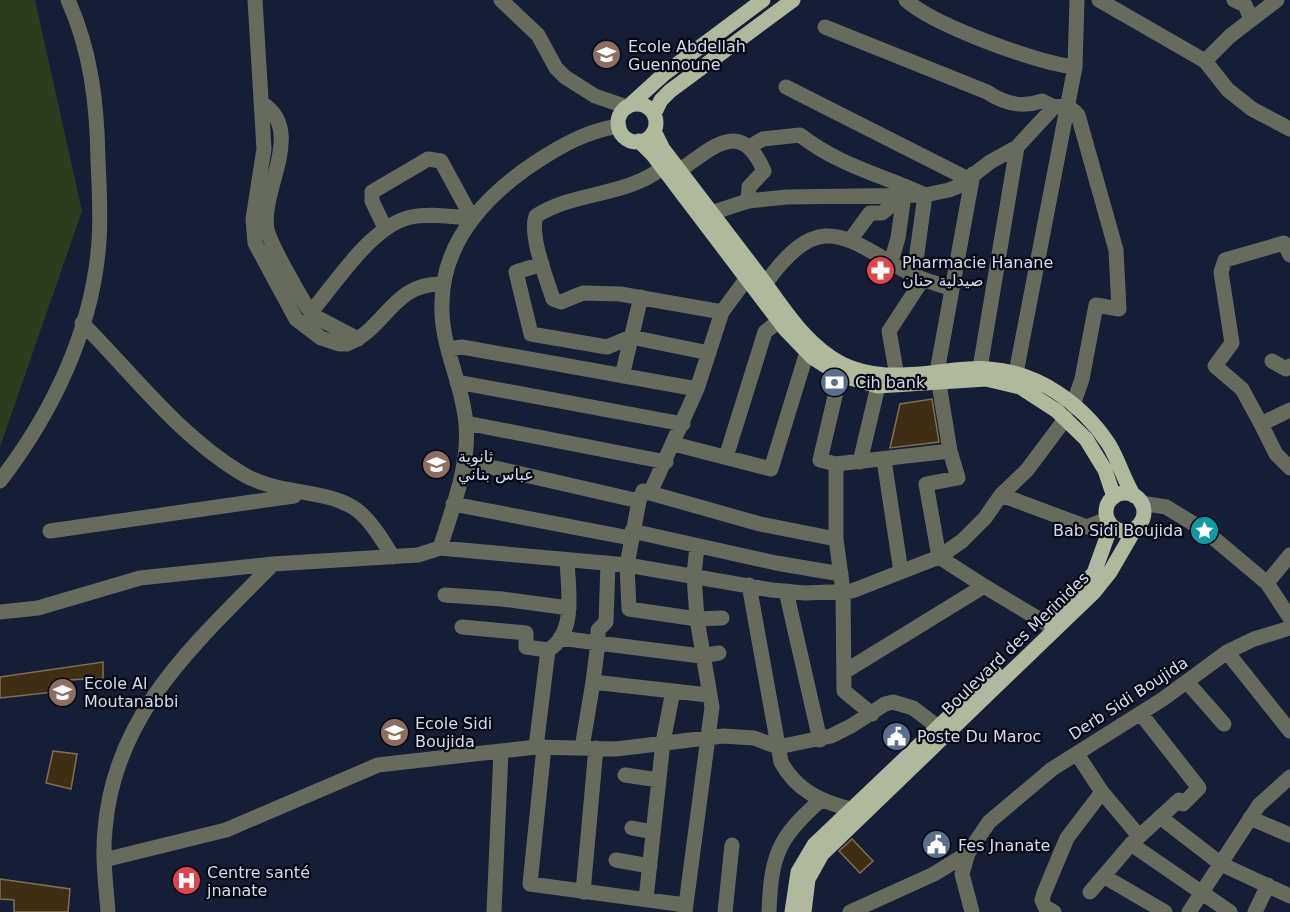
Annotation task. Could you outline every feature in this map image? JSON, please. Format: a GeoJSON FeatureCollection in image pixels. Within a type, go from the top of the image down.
{"type":"FeatureCollection","features":[{"type":"Feature","properties":{"kind":"main road"},"geometry":{"type":"LineString","coordinates":[[654,131],[647,139],[639,141],[626,138],[619,126],[619,117],[664,74],[763,0]]}},
{"type":"Feature","properties":{"kind":"main road"},"geometry":{"type":"LineString","coordinates":[[793,0],[661,100],[654,114],[654,131],[663,149],[802,332],[830,356],[861,372],[897,376],[986,379],[1013,384],[1069,411],[1105,470],[1114,497]]}},
{"type":"Feature","properties":{"kind":"main road"},"geometry":{"type":"LineString","coordinates":[[628,106],[645,105],[654,114]]}},
{"type":"Feature","properties":{"kind":"main road"},"geometry":{"type":"LineString","coordinates":[[639,141],[779,321],[807,352],[840,375],[878,386],[938,378],[980,368],[1016,373],[1040,382],[1069,411],[1108,443],[1138,500],[1143,517],[1135,528],[1122,531],[1109,522],[1107,507],[1114,497],[1128,494],[1138,500]]}},
{"type":"Feature","properties":{"kind":"main road","name":"Boulevard des Merinides"},"geometry":{"type":"LineString","coordinates":[[792,912],[795,885],[805,859],[851,809],[1047,624],[1094,573],[1109,522]]}},
{"type":"Feature","properties":{"kind":"main road","name":"Boulevard des Merinides"},"geometry":{"type":"LineString","coordinates":[[804,912],[808,879],[822,854],[1094,592],[1110,572],[1135,528]]}},
{"type":"Feature","properties":{"kind":"street"},"geometry":{"type":"LineString","coordinates":[[0,481],[48,411],[65,372],[82,322],[99,241],[98,131],[94,87],[82,32],[68,0]]}},
{"type":"Feature","properties":{"kind":"street"},"geometry":{"type":"LineString","coordinates":[[255,0],[264,149],[253,219],[255,243],[289,309],[300,324],[321,338],[347,344],[358,339],[404,294],[431,284],[443,284]]}},
{"type":"Feature","properties":{"kind":"street"},"geometry":{"type":"LineString","coordinates":[[501,0],[538,35],[556,68],[565,77],[594,96],[628,106]]}},
{"type":"Feature","properties":{"kind":"street"},"geometry":{"type":"LineString","coordinates":[[906,0],[929,15],[990,42],[1045,62],[1075,67]]}},
{"type":"Feature","properties":{"kind":"street"},"geometry":{"type":"LineString","coordinates":[[1016,373],[1060,106],[1075,67],[1077,0]]}},
{"type":"Feature","properties":{"kind":"street"},"geometry":{"type":"LineString","coordinates":[[1099,0],[1205,61],[1228,90],[1252,109],[1290,129]]}},
{"type":"Feature","properties":{"kind":"street"},"geometry":{"type":"LineString","coordinates":[[1205,61],[1244,6],[1276,0]]}},
{"type":"Feature","properties":{"kind":"street"},"geometry":{"type":"LineString","coordinates":[[0,612],[38,608],[140,578],[273,564],[393,557],[432,553],[440,548],[627,565],[779,591],[843,591],[869,586],[939,557],[972,533],[1001,495],[1027,470],[1069,411],[1082,380],[1096,305],[1119,309],[1116,250],[1078,115],[1060,106],[1042,101],[1026,106],[997,99],[987,92],[825,27]]}},
{"type":"Feature","properties":{"kind":"street"},"geometry":{"type":"LineString","coordinates":[[786,87],[970,177]]}},
{"type":"Feature","properties":{"kind":"street"},"geometry":{"type":"LineString","coordinates":[[262,103],[270,108],[281,133],[280,151],[267,213],[268,233],[311,312],[358,339]]}},
{"type":"Feature","properties":{"kind":"street"},"geometry":{"type":"LineString","coordinates":[[711,213],[748,201],[826,195],[925,195],[954,189],[1017,147],[1060,106]]}},
{"type":"Feature","properties":{"kind":"street"},"geometry":{"type":"LineString","coordinates":[[440,548],[464,461],[466,423],[442,325],[443,284],[448,260],[472,218],[488,200],[516,176],[587,133],[619,126]]}},
{"type":"Feature","properties":{"kind":"street"},"geometry":{"type":"LineString","coordinates":[[749,147],[763,139],[800,135],[836,160],[889,178],[925,195]]}},
{"type":"Feature","properties":{"kind":"street"},"geometry":{"type":"LineString","coordinates":[[679,171],[722,141],[737,140],[749,147],[764,171],[748,187],[748,201]]}},
{"type":"Feature","properties":{"kind":"street"},"geometry":{"type":"LineString","coordinates":[[980,368],[1017,147]]}},
{"type":"Feature","properties":{"kind":"street"},"geometry":{"type":"LineString","coordinates":[[385,228],[372,201],[372,192],[389,180],[433,158],[446,166],[472,218]]}},
{"type":"Feature","properties":{"kind":"street"},"geometry":{"type":"LineString","coordinates":[[662,168],[647,180],[634,186],[579,199],[536,216],[534,225],[542,264],[553,299],[557,301],[583,293],[640,297],[722,312]]}},
{"type":"Feature","properties":{"kind":"street"},"geometry":{"type":"LineString","coordinates":[[970,177],[938,378],[950,451],[958,478],[926,484],[939,557],[1047,624]]}},
{"type":"Feature","properties":{"kind":"street"},"geometry":{"type":"LineString","coordinates":[[851,239],[870,213],[882,213],[904,195]]}},
{"type":"Feature","properties":{"kind":"street"},"geometry":{"type":"LineString","coordinates":[[891,262],[898,238],[904,195]]}},
{"type":"Feature","properties":{"kind":"street"},"geometry":{"type":"LineString","coordinates":[[897,376],[890,331],[918,277],[925,195]]}},
{"type":"Feature","properties":{"kind":"street"},"geometry":{"type":"LineString","coordinates":[[311,312],[385,228],[414,216],[472,218]]}},
{"type":"Feature","properties":{"kind":"street"},"geometry":{"type":"LineString","coordinates":[[765,284],[788,255],[800,245],[829,236],[851,239],[918,277],[952,289]]}},
{"type":"Feature","properties":{"kind":"street"},"geometry":{"type":"LineString","coordinates":[[1290,255],[1284,243],[1225,260],[1221,272],[1232,343],[1215,366],[1242,389],[1276,454],[1290,468]]}},
{"type":"Feature","properties":{"kind":"street"},"geometry":{"type":"LineString","coordinates":[[542,264],[516,272],[531,334],[607,347],[631,337],[709,353]]}},
{"type":"Feature","properties":{"kind":"street"},"geometry":{"type":"LineString","coordinates":[[722,618],[697,619],[629,609],[627,565],[631,534],[645,497],[666,462],[683,424],[722,312],[747,278]]}},
{"type":"Feature","properties":{"kind":"street"},"geometry":{"type":"LineString","coordinates":[[622,376],[640,297]]}},
{"type":"Feature","properties":{"kind":"street"},"geometry":{"type":"LineString","coordinates":[[726,457],[765,332],[779,321]]}},
{"type":"Feature","properties":{"kind":"street"},"geometry":{"type":"LineString","coordinates":[[82,322],[185,431],[214,455],[263,484],[303,494],[333,498],[358,511],[393,557]]}},
{"type":"Feature","properties":{"kind":"street"},"geometry":{"type":"LineString","coordinates":[[448,349],[462,347],[697,389]]}},
{"type":"Feature","properties":{"kind":"street"},"geometry":{"type":"LineString","coordinates":[[674,444],[771,469],[799,369],[807,352]]}},
{"type":"Feature","properties":{"kind":"street"},"geometry":{"type":"LineString","coordinates":[[1272,361],[1286,369],[1290,366]]}},
{"type":"Feature","properties":{"kind":"street"},"geometry":{"type":"LineString","coordinates":[[840,375],[820,460],[836,464],[950,451]]}},
{"type":"Feature","properties":{"kind":"street"},"geometry":{"type":"LineString","coordinates":[[457,382],[683,424]]}},
{"type":"Feature","properties":{"kind":"street"},"geometry":{"type":"LineString","coordinates":[[860,462],[878,386]]}},
{"type":"Feature","properties":{"kind":"street"},"geometry":{"type":"LineString","coordinates":[[1261,424],[1290,410]]}},
{"type":"Feature","properties":{"kind":"street"},"geometry":{"type":"LineString","coordinates":[[466,423],[666,462]]}},
{"type":"Feature","properties":{"kind":"street"},"geometry":{"type":"LineString","coordinates":[[884,460],[902,572]]}},
{"type":"Feature","properties":{"kind":"street"},"geometry":{"type":"LineString","coordinates":[[464,461],[645,497],[836,539]]}},
{"type":"Feature","properties":{"kind":"street"},"geometry":{"type":"LineString","coordinates":[[836,464],[836,539],[843,591],[844,692],[872,714]]}},
{"type":"Feature","properties":{"kind":"street"},"geometry":{"type":"LineString","coordinates":[[50,531],[303,494]]}},
{"type":"Feature","properties":{"kind":"street"},"geometry":{"type":"LineString","coordinates":[[1001,495],[1087,527],[1109,522]]}},
{"type":"Feature","properties":{"kind":"street"},"geometry":{"type":"LineString","coordinates":[[1138,500],[1179,513],[1249,566],[1267,583],[1290,618]]}},
{"type":"Feature","properties":{"kind":"street"},"geometry":{"type":"LineString","coordinates":[[453,504],[631,534],[841,574]]}},
{"type":"Feature","properties":{"kind":"street"},"geometry":{"type":"LineString","coordinates":[[548,650],[530,884],[646,898],[685,908],[706,737],[712,707],[701,656],[697,619],[694,575],[697,546]]}},
{"type":"Feature","properties":{"kind":"street"},"geometry":{"type":"LineString","coordinates":[[1267,583],[1290,555]]}},
{"type":"Feature","properties":{"kind":"street"},"geometry":{"type":"LineString","coordinates":[[462,627],[526,633],[526,647],[548,650],[557,645],[570,613],[567,560]]}},
{"type":"Feature","properties":{"kind":"street"},"geometry":{"type":"LineString","coordinates":[[583,892],[593,682],[598,630],[606,622],[608,563]]}},
{"type":"Feature","properties":{"kind":"street"},"geometry":{"type":"LineString","coordinates":[[776,563],[779,591],[820,740]]}},
{"type":"Feature","properties":{"kind":"street"},"geometry":{"type":"LineString","coordinates":[[108,912],[104,860],[105,830],[116,772],[126,744],[142,711],[171,669],[273,564]]}},
{"type":"Feature","properties":{"kind":"street"},"geometry":{"type":"LineString","coordinates":[[749,585],[781,762],[791,778],[821,800],[851,809]]}},
{"type":"Feature","properties":{"kind":"street"},"geometry":{"type":"LineString","coordinates":[[844,672],[984,586]]}},
{"type":"Feature","properties":{"kind":"street"},"geometry":{"type":"LineString","coordinates":[[445,595],[502,598],[569,608]]}},
{"type":"Feature","properties":{"kind":"street","name":"Derb Sidi Boujida"},"geometry":{"type":"LineString","coordinates":[[972,912],[962,874],[968,853],[989,822],[1052,769],[1141,714],[1227,652],[1254,639],[1290,628]]}},
{"type":"Feature","properties":{"kind":"street"},"geometry":{"type":"LineString","coordinates":[[560,638],[701,656],[719,653]]}},
{"type":"Feature","properties":{"kind":"street"},"geometry":{"type":"LineString","coordinates":[[1227,652],[1290,730]]}},
{"type":"Feature","properties":{"kind":"street"},"geometry":{"type":"LineString","coordinates":[[593,682],[708,695]]}},
{"type":"Feature","properties":{"kind":"street"},"geometry":{"type":"LineString","coordinates":[[1187,682],[1224,724]]}},
{"type":"Feature","properties":{"kind":"street"},"geometry":{"type":"LineString","coordinates":[[646,898],[663,742],[673,692]]}},
{"type":"Feature","properties":{"kind":"street"},"geometry":{"type":"LineString","coordinates":[[104,860],[226,830],[378,765],[540,747],[616,749],[706,737],[741,736],[777,747],[820,740],[842,732],[885,704],[903,704],[938,728]]}},
{"type":"Feature","properties":{"kind":"street"},"geometry":{"type":"LineString","coordinates":[[1090,892],[1135,840],[1179,800],[1183,804],[1199,788],[1141,714]]}},
{"type":"Feature","properties":{"kind":"street"},"geometry":{"type":"LineString","coordinates":[[494,912],[501,751]]}},
{"type":"Feature","properties":{"kind":"street"},"geometry":{"type":"LineString","coordinates":[[1077,753],[1135,840],[1200,894],[1230,912]]}},
{"type":"Feature","properties":{"kind":"street"},"geometry":{"type":"LineString","coordinates":[[625,775],[659,780]]}},
{"type":"Feature","properties":{"kind":"street"},"geometry":{"type":"LineString","coordinates":[[1189,912],[1250,818],[1268,796],[1290,777]]}},
{"type":"Feature","properties":{"kind":"street"},"geometry":{"type":"LineString","coordinates":[[1054,912],[1045,907],[1042,900],[1044,893],[1067,838],[1102,792]]}},
{"type":"Feature","properties":{"kind":"street"},"geometry":{"type":"LineString","coordinates":[[769,912],[774,860],[779,847],[798,820],[821,800]]}},
{"type":"Feature","properties":{"kind":"street"},"geometry":{"type":"LineString","coordinates":[[1160,817],[1221,864],[1290,896]]}},
{"type":"Feature","properties":{"kind":"street"},"geometry":{"type":"LineString","coordinates":[[1250,818],[1290,835]]}},
{"type":"Feature","properties":{"kind":"street"},"geometry":{"type":"LineString","coordinates":[[632,828],[653,832]]}},
{"type":"Feature","properties":{"kind":"street"},"geometry":{"type":"LineString","coordinates":[[725,912],[732,845]]}},
{"type":"Feature","properties":{"kind":"street"},"geometry":{"type":"LineString","coordinates":[[850,912],[934,874],[968,853]]}},
{"type":"Feature","properties":{"kind":"street"},"geometry":{"type":"LineString","coordinates":[[616,861],[650,866]]}},
{"type":"Feature","properties":{"kind":"street"},"geometry":{"type":"LineString","coordinates":[[1105,877],[1165,912]]}},
{"type":"Feature","properties":{"kind":"street"},"geometry":{"type":"LineString","coordinates":[[1255,912],[1268,885]]}},
{"type":"Feature","properties":{"kind":"green space"},"geometry":{"type":"Polygon","coordinates":[[[0,0],[35,0],[82,211],[0,447],[0,0]]]}},
{"type":"Feature","properties":{"kind":"building"},"geometry":{"type":"Polygon","coordinates":[[[932,399],[939,442],[890,448],[900,404],[932,399]]]}},
{"type":"Feature","properties":{"kind":"building"},"geometry":{"type":"Polygon","coordinates":[[[103,662],[103,678],[69,680],[71,690],[0,698],[0,677],[103,662]]]}},
{"type":"Feature","properties":{"kind":"building"},"geometry":{"type":"Polygon","coordinates":[[[53,751],[77,754],[71,789],[46,783],[53,751]]]}},
{"type":"Feature","properties":{"kind":"building"},"geometry":{"type":"Polygon","coordinates":[[[852,839],[873,861],[860,873],[839,851],[852,839]]]}},
{"type":"Feature","properties":{"kind":"building"},"geometry":{"type":"Polygon","coordinates":[[[0,879],[70,889],[68,912],[14,912],[14,900],[0,899],[0,879]]]}},
{"type":"Feature","properties":{"kind":"place","name":"Ecole Abdellah Guennoune"},"geometry":{"type":"Point","coordinates":[607,55]}},
{"type":"Feature","properties":{"kind":"place","name":"Pharmacie Hanane صيدلية حنان"},"geometry":{"type":"Point","coordinates":[881,271]}},
{"type":"Feature","properties":{"kind":"place","name":"Cih bank"},"geometry":{"type":"Point","coordinates":[834,382]}},
{"type":"Feature","properties":{"kind":"place","name":"ثانوية عباس بناني"},"geometry":{"type":"Point","coordinates":[437,465]}},
{"type":"Feature","properties":{"kind":"place","name":"Bab Sidi Boujida"},"geometry":{"type":"Point","coordinates":[1204,530]}},
{"type":"Feature","properties":{"kind":"place","name":"Ecole Al Moutanabbi"},"geometry":{"type":"Point","coordinates":[63,692]}},
{"type":"Feature","properties":{"kind":"place","name":"Ecole Sidi Boujida"},"geometry":{"type":"Point","coordinates":[394,732]}},
{"type":"Feature","properties":{"kind":"place","name":"Poste Du Maroc"},"geometry":{"type":"Point","coordinates":[896,736]}},
{"type":"Feature","properties":{"kind":"place","name":"Fes Jnanate"},"geometry":{"type":"Point","coordinates":[937,845]}},
{"type":"Feature","properties":{"kind":"place","name":"Centre santé jnanate"},"geometry":{"type":"Point","coordinates":[186,881]}}]}
